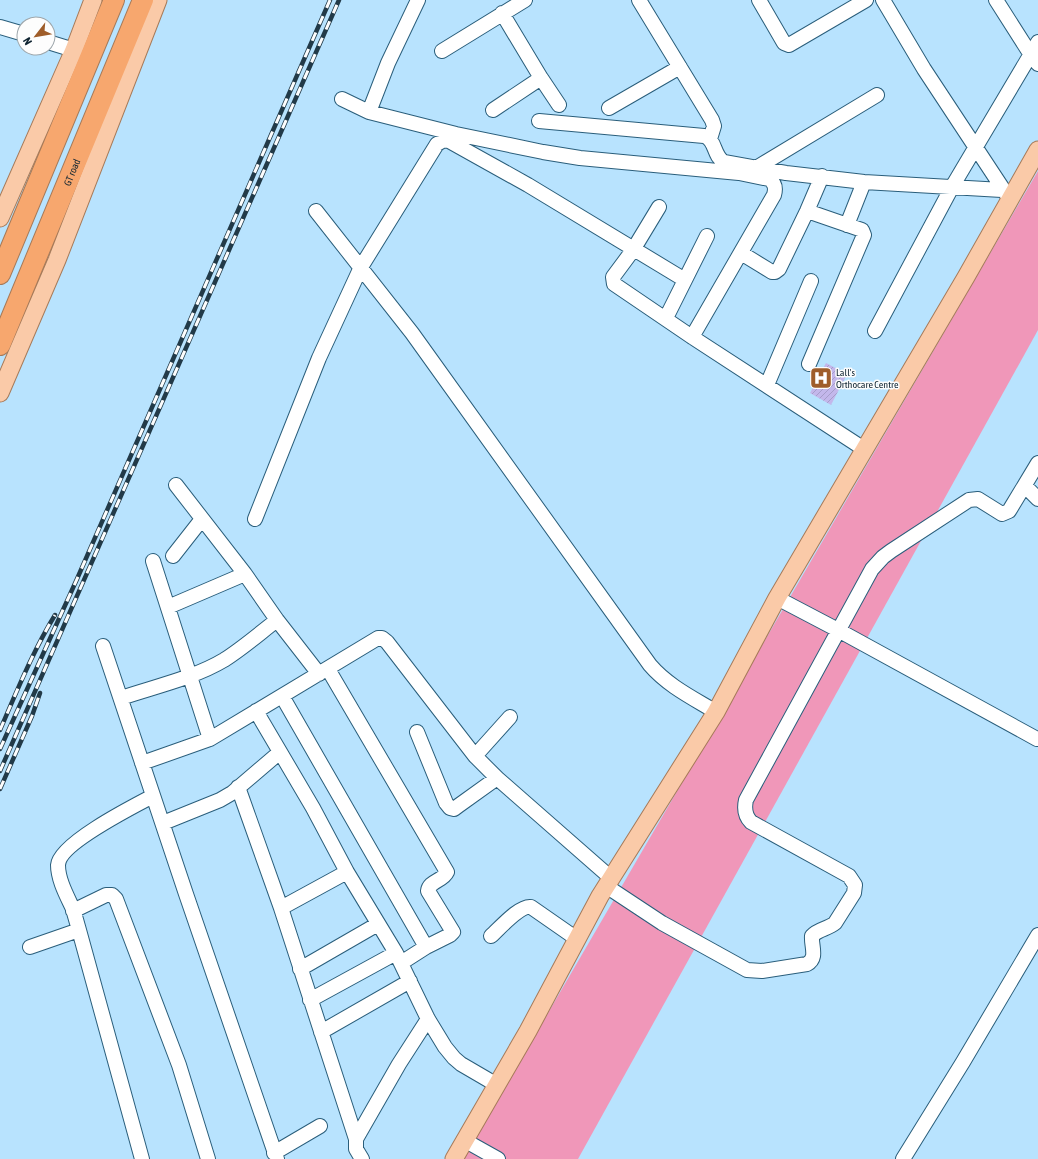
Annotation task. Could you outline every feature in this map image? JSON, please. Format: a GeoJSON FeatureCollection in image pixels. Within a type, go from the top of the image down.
{"type":"FeatureCollection","features":[{"type":"Feature","properties":{"kind":"highway"},"geometry":{"type":"LineString","coordinates":[[0,274],[114,0]]}},
{"type":"Feature","properties":{"kind":"highway","name":"GT road"},"geometry":{"type":"LineString","coordinates":[[0,345],[143,0]]}},
{"type":"Feature","properties":{"kind":"main road"},"geometry":{"type":"LineString","coordinates":[[0,218],[74,50],[93,0]]}},
{"type":"Feature","properties":{"kind":"main road"},"geometry":{"type":"LineString","coordinates":[[0,393],[57,260],[158,0]]}},
{"type":"Feature","properties":{"kind":"main road"},"geometry":{"type":"LineString","coordinates":[[454,1159],[528,1031],[608,882],[716,712],[777,598],[864,450],[1006,194],[1038,150]]}},
{"type":"Feature","properties":{"kind":"street"},"geometry":{"type":"LineString","coordinates":[[369,112],[388,63],[418,0]]}},
{"type":"Feature","properties":{"kind":"street"},"geometry":{"type":"LineString","coordinates":[[442,51],[525,0]]}},
{"type":"Feature","properties":{"kind":"street"},"geometry":{"type":"LineString","coordinates":[[639,0],[714,123],[710,139]]}},
{"type":"Feature","properties":{"kind":"street"},"geometry":{"type":"LineString","coordinates":[[759,0],[784,43],[789,45],[866,0]]}},
{"type":"Feature","properties":{"kind":"street"},"geometry":{"type":"LineString","coordinates":[[883,0],[924,69],[1006,194]]}},
{"type":"Feature","properties":{"kind":"street"},"geometry":{"type":"LineString","coordinates":[[996,0],[1034,60]]}},
{"type":"Feature","properties":{"kind":"street"},"geometry":{"type":"LineString","coordinates":[[502,13],[559,105]]}},
{"type":"Feature","properties":{"kind":"street"},"geometry":{"type":"LineString","coordinates":[[0,27],[16,32]]}},
{"type":"Feature","properties":{"kind":"street"},"geometry":{"type":"LineString","coordinates":[[875,331],[952,187],[1034,60],[1038,42]]}},
{"type":"Feature","properties":{"kind":"street"},"geometry":{"type":"LineString","coordinates":[[56,44],[74,50]]}},
{"type":"Feature","properties":{"kind":"street"},"geometry":{"type":"LineString","coordinates":[[609,108],[680,67]]}},
{"type":"Feature","properties":{"kind":"street"},"geometry":{"type":"LineString","coordinates":[[493,110],[541,78]]}},
{"type":"Feature","properties":{"kind":"street"},"geometry":{"type":"LineString","coordinates":[[756,168],[877,95]]}},
{"type":"Feature","properties":{"kind":"street"},"geometry":{"type":"LineString","coordinates":[[342,99],[369,112],[456,134],[544,152],[580,158],[739,173],[769,179],[775,186],[776,190],[774,195],[692,337]]}},
{"type":"Feature","properties":{"kind":"street"},"geometry":{"type":"LineString","coordinates":[[540,121],[707,136],[721,161],[728,164],[786,173],[864,182],[952,187],[1006,194]]}},
{"type":"Feature","properties":{"kind":"street"},"geometry":{"type":"LineString","coordinates":[[255,519],[319,358],[361,267],[437,144],[444,140],[528,185],[633,250],[685,280]]}},
{"type":"Feature","properties":{"kind":"street"},"geometry":{"type":"LineString","coordinates":[[741,253],[772,272],[779,269],[822,176]]}},
{"type":"Feature","properties":{"kind":"street"},"geometry":{"type":"LineString","coordinates":[[847,225],[864,182]]}},
{"type":"Feature","properties":{"kind":"street"},"geometry":{"type":"LineString","coordinates":[[659,207],[633,250],[613,277],[613,282],[692,337],[864,450]]}},
{"type":"Feature","properties":{"kind":"street"},"geometry":{"type":"LineString","coordinates":[[316,211],[412,334],[650,665],[672,686],[716,712]]}},
{"type":"Feature","properties":{"kind":"street"},"geometry":{"type":"LineString","coordinates":[[807,211],[862,230],[864,235],[809,364]]}},
{"type":"Feature","properties":{"kind":"street"},"geometry":{"type":"LineString","coordinates":[[666,318],[707,236]]}},
{"type":"Feature","properties":{"kind":"street"},"geometry":{"type":"LineString","coordinates":[[767,385],[811,281]]}},
{"type":"Feature","properties":{"kind":"street"},"geometry":{"type":"LineString","coordinates":[[142,763],[210,739],[378,638],[382,638],[387,642],[475,756],[608,882],[662,923],[747,970],[762,971],[807,964],[812,960],[812,936],[815,932],[832,926],[835,923],[854,893],[855,885],[849,876],[751,822],[747,818],[744,808],[746,800],[872,569],[883,557],[969,500],[978,499],[998,513],[1006,513],[1012,507],[1038,463]]}},
{"type":"Feature","properties":{"kind":"street"},"geometry":{"type":"LineString","coordinates":[[176,485],[245,574],[277,620],[324,671],[446,872],[444,876],[430,886],[428,891],[453,932],[450,935],[310,1000]]}},
{"type":"Feature","properties":{"kind":"street"},"geometry":{"type":"LineString","coordinates":[[1025,486],[1038,499]]}},
{"type":"Feature","properties":{"kind":"street"},"geometry":{"type":"LineString","coordinates":[[173,556],[202,519]]}},
{"type":"Feature","properties":{"kind":"street"},"geometry":{"type":"LineString","coordinates":[[153,561],[210,739]]}},
{"type":"Feature","properties":{"kind":"street"},"geometry":{"type":"LineString","coordinates":[[168,607],[245,574]]}},
{"type":"Feature","properties":{"kind":"street"},"geometry":{"type":"LineString","coordinates":[[777,598],[1037,739]]}},
{"type":"Feature","properties":{"kind":"street"},"geometry":{"type":"LineString","coordinates":[[121,698],[189,675],[223,660],[277,620]]}},
{"type":"Feature","properties":{"kind":"street"},"geometry":{"type":"LineString","coordinates":[[103,646],[276,1156],[320,1126]]}},
{"type":"Feature","properties":{"kind":"street"},"geometry":{"type":"LineString","coordinates":[[282,696],[426,947]]}},
{"type":"Feature","properties":{"kind":"street"},"geometry":{"type":"LineString","coordinates":[[256,711],[313,808],[347,872],[398,958],[428,1019],[445,1047],[461,1064],[497,1085]]}},
{"type":"Feature","properties":{"kind":"street"},"geometry":{"type":"LineString","coordinates":[[475,756],[510,717]]}},
{"type":"Feature","properties":{"kind":"street"},"geometry":{"type":"LineString","coordinates":[[417,732],[446,803],[450,808],[454,809],[497,778]]}},
{"type":"Feature","properties":{"kind":"street"},"geometry":{"type":"LineString","coordinates":[[163,823],[220,800],[280,752]]}},
{"type":"Feature","properties":{"kind":"street"},"geometry":{"type":"LineString","coordinates":[[238,787],[281,908],[356,1139],[356,1149],[362,1159]]}},
{"type":"Feature","properties":{"kind":"street"},"geometry":{"type":"LineString","coordinates":[[142,1159],[79,930],[60,879],[58,865],[60,858],[76,843],[103,824],[153,796]]}},
{"type":"Feature","properties":{"kind":"street"},"geometry":{"type":"LineString","coordinates":[[281,908],[347,872]]}},
{"type":"Feature","properties":{"kind":"street"},"geometry":{"type":"LineString","coordinates":[[73,911],[106,895],[112,895],[116,899],[179,1065],[208,1159]]}},
{"type":"Feature","properties":{"kind":"street"},"geometry":{"type":"LineString","coordinates":[[491,936],[520,910],[527,906],[532,907],[577,939]]}},
{"type":"Feature","properties":{"kind":"street"},"geometry":{"type":"LineString","coordinates":[[300,969],[378,924]]}},
{"type":"Feature","properties":{"kind":"street"},"geometry":{"type":"LineString","coordinates":[[30,947],[79,930]]}},
{"type":"Feature","properties":{"kind":"street"},"geometry":{"type":"LineString","coordinates":[[903,1159],[963,1062],[1038,934]]}},
{"type":"Feature","properties":{"kind":"street"},"geometry":{"type":"LineString","coordinates":[[321,1032],[410,982]]}},
{"type":"Feature","properties":{"kind":"street"},"geometry":{"type":"LineString","coordinates":[[356,1139],[399,1064],[428,1019]]}},
{"type":"Feature","properties":{"kind":"street"},"geometry":{"type":"LineString","coordinates":[[464,1140],[498,1159]]}},
{"type":"Feature","properties":{"kind":"shaded area"},"geometry":{"type":"Polygon","coordinates":[[[1038,171],[1038,330],[578,1159],[463,1159],[1038,171]]]}},
{"type":"Feature","properties":{"kind":"building"},"geometry":{"type":"Polygon","coordinates":[[[826,363],[847,374],[831,405],[810,393],[826,363]]]}},
{"type":"Feature","properties":{"kind":"railway"},"geometry":{"type":"LineString","coordinates":[[0,749],[77,579],[330,0]]}},
{"type":"Feature","properties":{"kind":"railway"},"geometry":{"type":"LineString","coordinates":[[0,771],[339,0]]}},
{"type":"Feature","properties":{"kind":"railway"},"geometry":{"type":"LineString","coordinates":[[0,730],[32,657],[55,615]]}},
{"type":"Feature","properties":{"kind":"railway"},"geometry":{"type":"LineString","coordinates":[[0,789],[32,716],[40,693]]}},
{"type":"Feature","properties":{"kind":"place","name":"Lall's Orthocare Centre"},"geometry":{"type":"Point","coordinates":[821,378]}}]}
